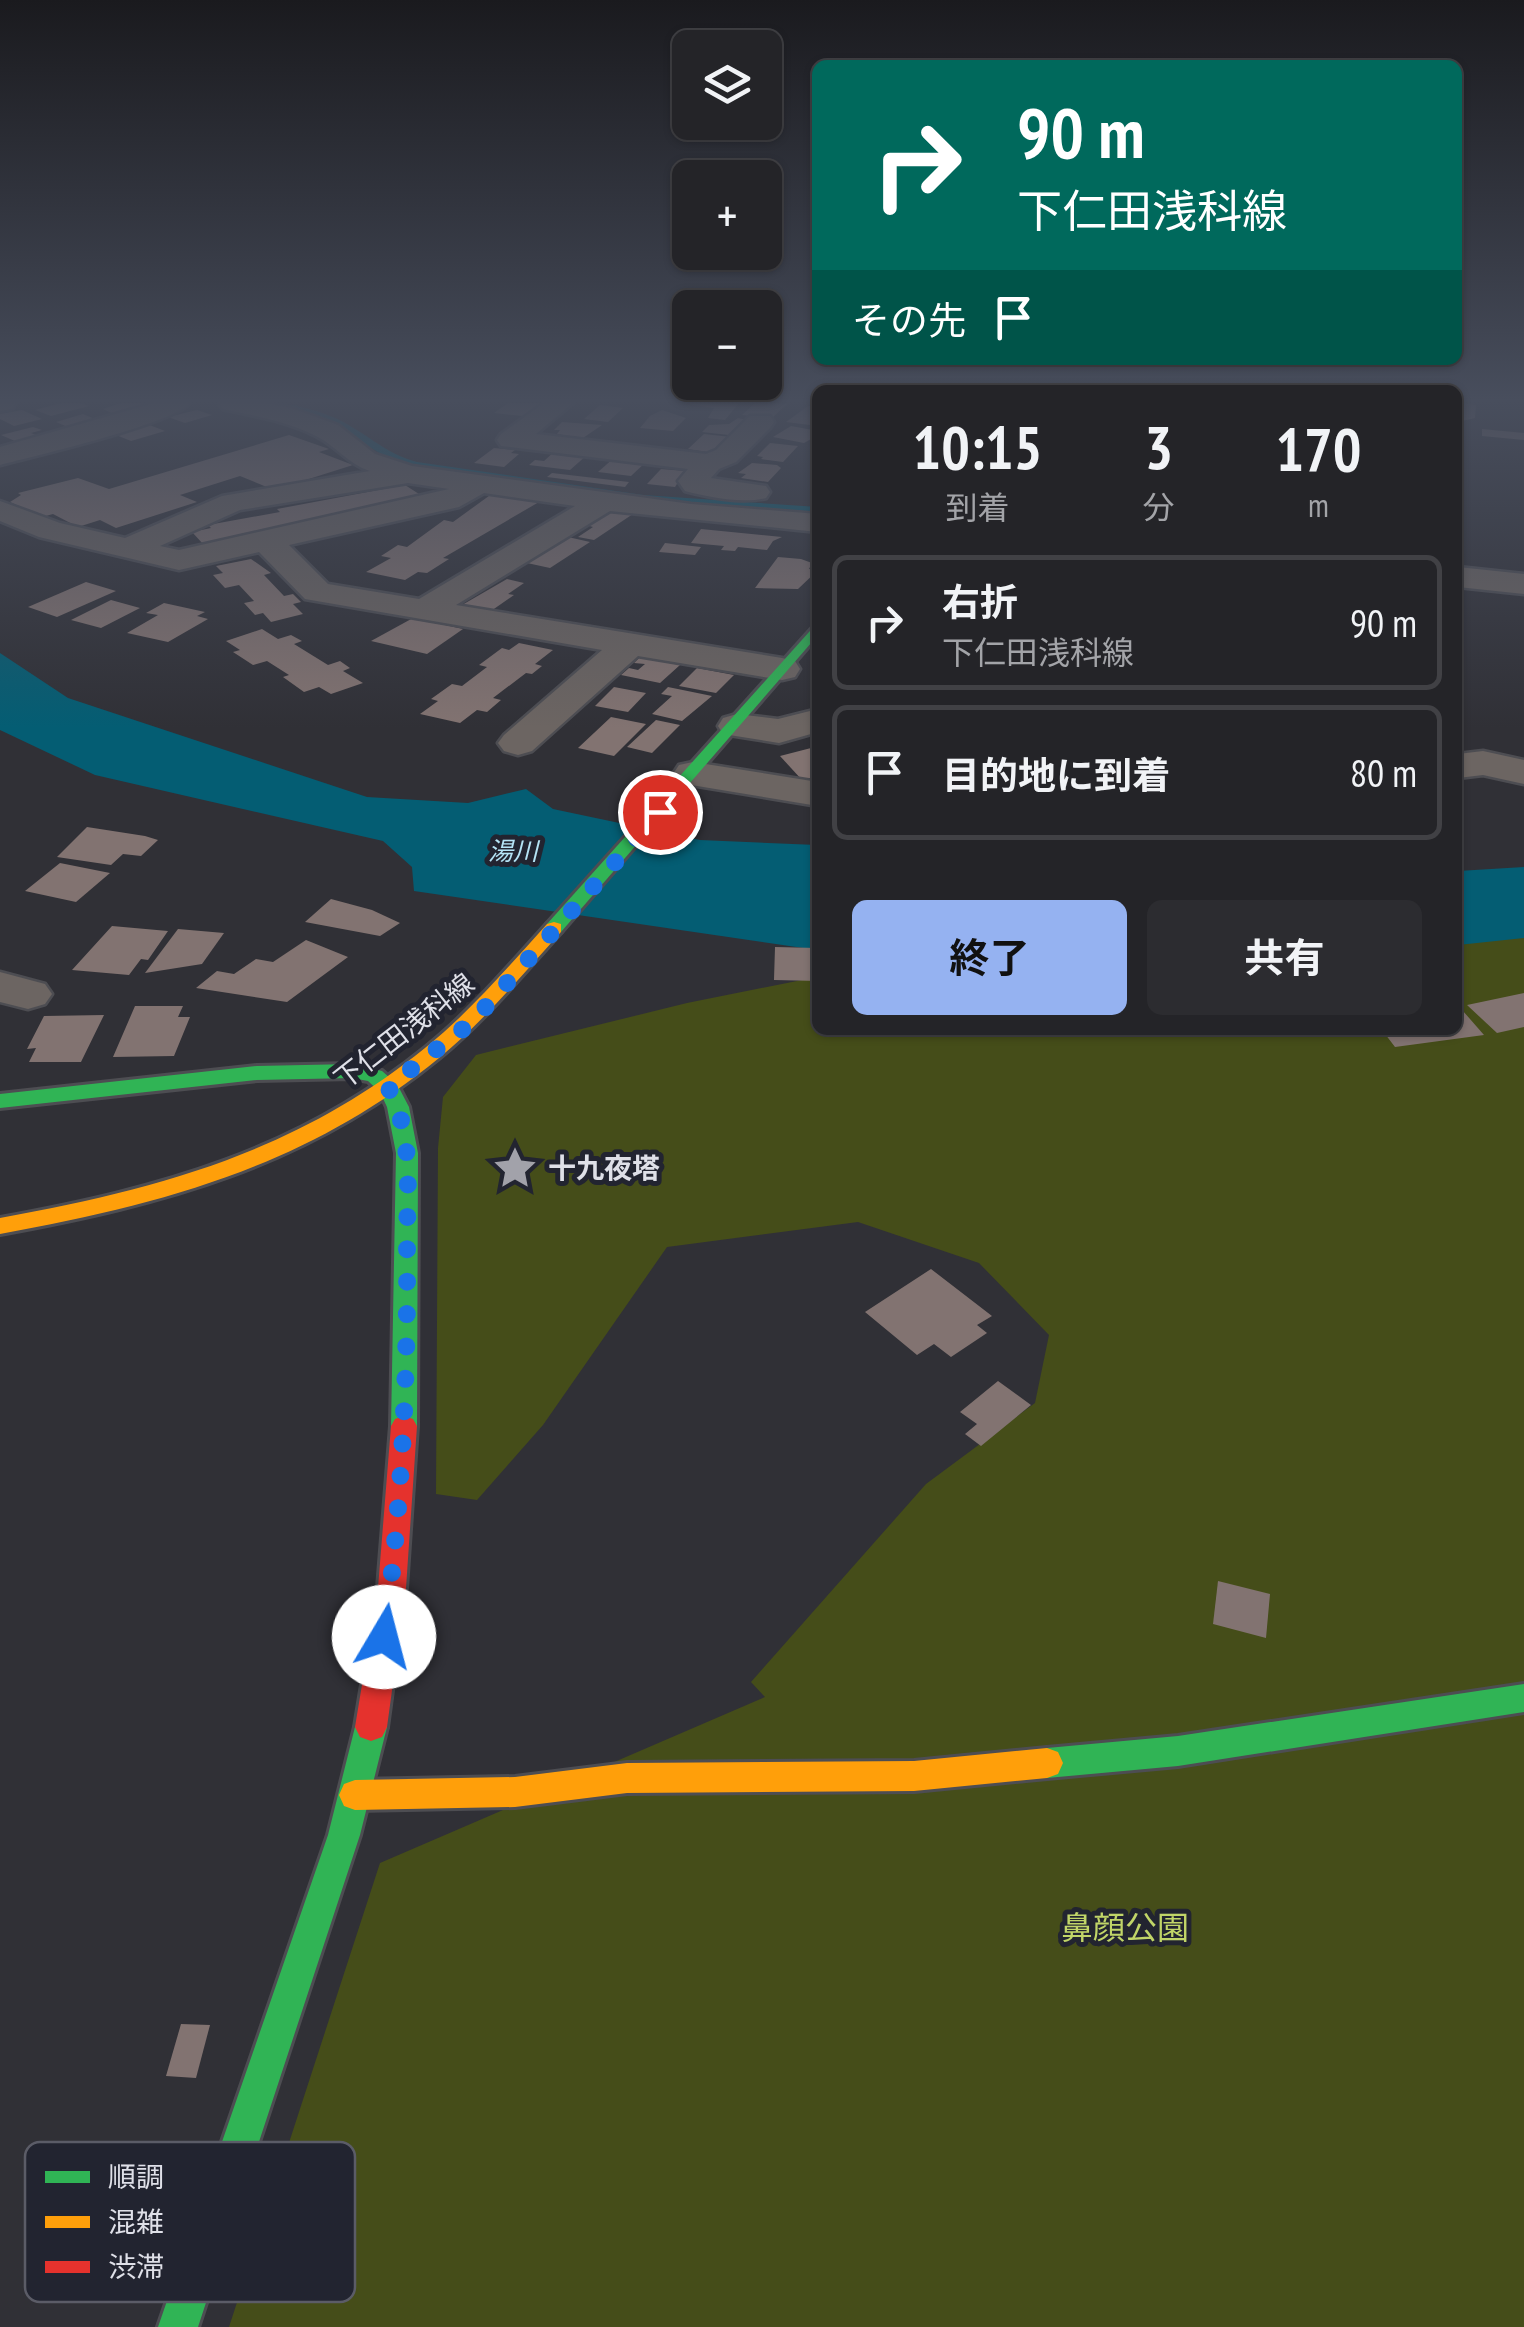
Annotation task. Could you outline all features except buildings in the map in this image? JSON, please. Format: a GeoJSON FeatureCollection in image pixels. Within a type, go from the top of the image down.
{"type":"FeatureCollection","features":[{"type":"Feature","properties":{"kind":"street"},"geometry":{"type":"LineString","coordinates":[[4,512],[50,530],[180,560],[401,512]]}},
{"type":"Feature","properties":{"kind":"street"},"geometry":{"type":"LineString","coordinates":[[130,548],[212,512]]}},
{"type":"Feature","properties":{"kind":"street"},"geometry":{"type":"LineString","coordinates":[[331,625],[409,609],[586,512]]}},
{"type":"Feature","properties":{"kind":"street"},"geometry":{"type":"LineString","coordinates":[[708,512],[812,522]]}},
{"type":"Feature","properties":{"kind":"street"},"geometry":{"type":"LineString","coordinates":[[268,542],[317,592],[782,669]]}},
{"type":"Feature","properties":{"kind":"street"},"geometry":{"type":"LineString","coordinates":[[1462,577],[1524,584]]}},
{"type":"Feature","properties":{"kind":"street","name":"下仁田浅科線"},"geometry":{"type":"LineString","coordinates":[[0,1226],[119,1202],[251,1163],[324,1129],[388,1087],[473,1021],[737,726],[812,633]]}},
{"type":"Feature","properties":{"kind":"street"},"geometry":{"type":"LineString","coordinates":[[518,743],[628,646]]}},
{"type":"Feature","properties":{"kind":"street"},"geometry":{"type":"LineString","coordinates":[[737,726],[779,731],[812,722]]}},
{"type":"Feature","properties":{"kind":"street"},"geometry":{"type":"LineString","coordinates":[[1462,766],[1483,763],[1524,772]]}},
{"type":"Feature","properties":{"kind":"street"},"geometry":{"type":"LineString","coordinates":[[689,779],[812,793]]}},
{"type":"Feature","properties":{"kind":"street"},"geometry":{"type":"LineString","coordinates":[[0,1101],[334,1067],[360,1068],[388,1087],[400,1112],[406,1151],[408,1353],[394,1562],[380,1675],[356,1795],[240,2142]]}},
{"type":"Feature","properties":{"kind":"street"},"geometry":{"type":"LineString","coordinates":[[356,1795],[515,1792],[627,1778],[914,1776],[1178,1751],[1524,1698]]}},
{"type":"Feature","properties":{"kind":"street"},"geometry":{"type":"LineString","coordinates":[[178,2327],[186,2302]]}},
{"type":"Feature","properties":{"kind":"green space","name":"鼻顔公園"},"geometry":{"type":"Polygon","coordinates":[[[1524,929],[1524,2327],[229,2327],[237,2302],[355,2302],[355,2142],[289,2142],[380,1863],[765,1697],[751,1682],[926,1484],[1035,1403],[1049,1335],[979,1263],[858,1222],[667,1247],[543,1425],[477,1500],[436,1494],[438,1148],[443,1097],[476,1055],[687,1003],[812,978],[812,1035],[1462,1035],[1462,936],[1524,929]]]}},
{"type":"Feature","properties":{"kind":"water","name":"湯川"},"geometry":{"type":"Polygon","coordinates":[[[0,653],[68,698],[367,797],[468,803],[526,789],[553,809],[700,840],[812,845],[812,949],[414,891],[412,867],[383,841],[95,775],[0,730],[0,653]]]}},
{"type":"Feature","properties":{"kind":"water"},"geometry":{"type":"Polygon","coordinates":[[[1524,867],[1524,938],[1462,945],[1462,871],[1524,867]]]}},
{"type":"Feature","properties":{"kind":"traffic: fast"},"geometry":{"type":"LineString","coordinates":[[554,928],[812,633]]}},
{"type":"Feature","properties":{"kind":"traffic: fast"},"geometry":{"type":"LineString","coordinates":[[0,1101],[257,1073],[352,1071],[375,1076],[389,1089],[398,1107],[407,1153],[404,1426]]}},
{"type":"Feature","properties":{"kind":"traffic: fast"},"geometry":{"type":"LineString","coordinates":[[1047,1763],[1178,1751],[1524,1698]]}},
{"type":"Feature","properties":{"kind":"traffic: fast"},"geometry":{"type":"LineString","coordinates":[[240,2142],[344,1835],[371,1727]]}},
{"type":"Feature","properties":{"kind":"traffic: fast"},"geometry":{"type":"LineString","coordinates":[[178,2327],[186,2302]]}},
{"type":"Feature","properties":{"kind":"traffic: slow"},"geometry":{"type":"LineString","coordinates":[[0,1226],[168,1190],[241,1166],[309,1136],[373,1098],[434,1051],[494,995],[554,928]]}},
{"type":"Feature","properties":{"kind":"traffic: slow"},"geometry":{"type":"LineString","coordinates":[[355,1795],[515,1792],[627,1778],[914,1776],[1047,1763]]}},
{"type":"Feature","properties":{"kind":"traffic: jam"},"geometry":{"type":"LineString","coordinates":[[371,1727],[392,1588],[404,1426]]}},
{"type":"Feature","properties":{"kind":"place","name":"十九夜塔"},"geometry":{"type":"Point","coordinates":[515,1168]}},
{"type":"Feature","properties":{"kind":"route"},"geometry":{"type":"LineString","coordinates":[[384,1637],[394,1562],[408,1353],[406,1151],[400,1112],[388,1087],[473,1021],[660,812]]}}]}
